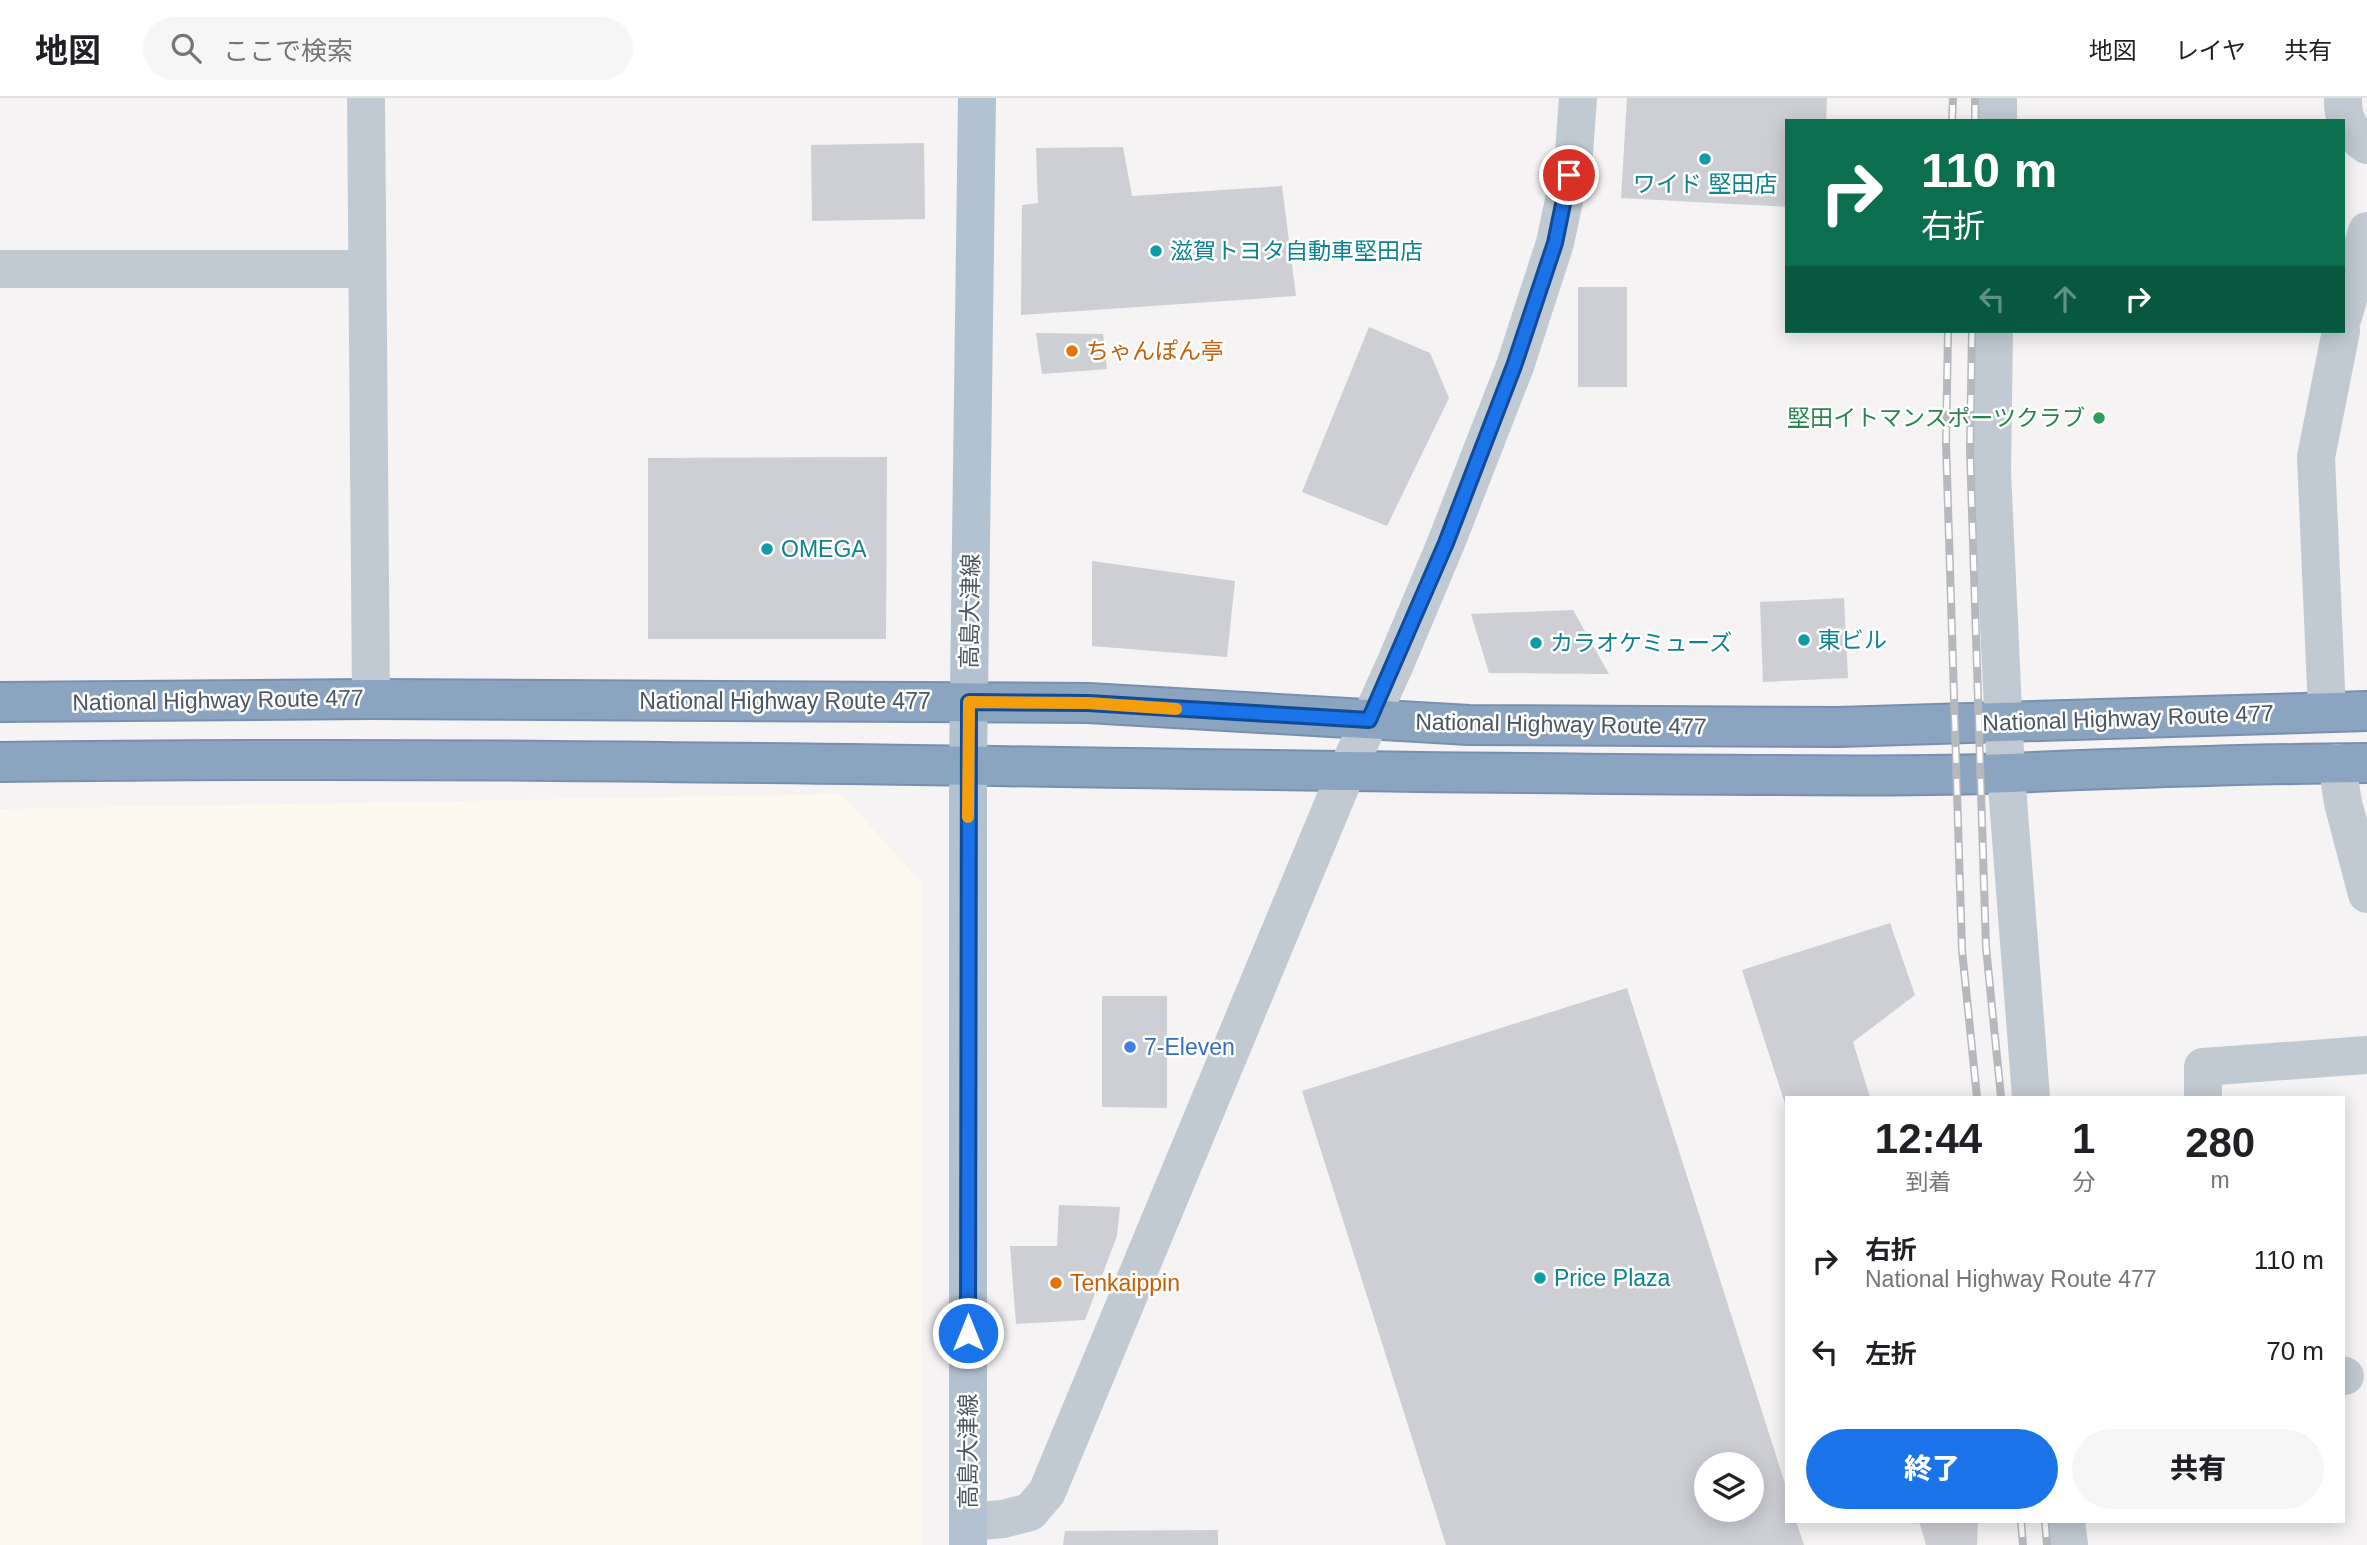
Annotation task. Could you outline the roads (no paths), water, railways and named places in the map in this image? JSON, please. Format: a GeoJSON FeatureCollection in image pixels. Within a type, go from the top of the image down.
{"type":"FeatureCollection","features":[{"type":"Feature","properties":{"kind":"highway","name":"National Highway Route 477"},"geometry":{"type":"LineString","coordinates":[[0,702],[371,699],[1088,703],[1469,725],[1824,727],[2367,711]]}},
{"type":"Feature","properties":{"kind":"highway"},"geometry":{"type":"LineString","coordinates":[[0,762],[355,758],[1107,766],[1346,773],[2006,774],[2352,763]]}},
{"type":"Feature","properties":{"kind":"main road","name":"高島大津線"},"geometry":{"type":"LineString","coordinates":[[968,1534],[968,766],[977,98]]}},
{"type":"Feature","properties":{"kind":"street"},"geometry":{"type":"LineString","coordinates":[[366,98],[371,699]]}},
{"type":"Feature","properties":{"kind":"street"},"geometry":{"type":"LineString","coordinates":[[968,1534],[1030,1511],[1047,1492],[1346,773],[1446,543],[1514,366],[1555,243],[1574,153],[1578,98]]}},
{"type":"Feature","properties":{"kind":"street"},"geometry":{"type":"LineString","coordinates":[[1998,98],[1998,119]]}},
{"type":"Feature","properties":{"kind":"street"},"geometry":{"type":"LineString","coordinates":[[2343,98],[2343,113],[2356,138],[2367,145]]}},
{"type":"Feature","properties":{"kind":"street"},"geometry":{"type":"LineString","coordinates":[[2345,310],[2367,231]]}},
{"type":"Feature","properties":{"kind":"street"},"geometry":{"type":"LineString","coordinates":[[0,269],[367,269]]}},
{"type":"Feature","properties":{"kind":"street"},"geometry":{"type":"LineString","coordinates":[[1994,333],[1992,472],[2003,723],[2031,1096]]}},
{"type":"Feature","properties":{"kind":"street"},"geometry":{"type":"LineString","coordinates":[[2327,712],[2316,457],[2341,333]]}},
{"type":"Feature","properties":{"kind":"street"},"geometry":{"type":"LineString","coordinates":[[2352,763],[2343,803],[2367,894]]}},
{"type":"Feature","properties":{"kind":"street"},"geometry":{"type":"LineString","coordinates":[[2203,1096],[2203,1067],[2367,1055]]}},
{"type":"Feature","properties":{"kind":"street"},"geometry":{"type":"LineString","coordinates":[[2066,1523],[2069,1545]]}},
{"type":"Feature","properties":{"kind":"railway"},"geometry":{"type":"LineString","coordinates":[[1952,119],[1953,98]]}},
{"type":"Feature","properties":{"kind":"railway"},"geometry":{"type":"LineString","coordinates":[[1975,98],[1975,119]]}},
{"type":"Feature","properties":{"kind":"railway"},"geometry":{"type":"LineString","coordinates":[[1948,333],[1946,443],[1962,950],[1977,1096]]}},
{"type":"Feature","properties":{"kind":"railway"},"geometry":{"type":"LineString","coordinates":[[1972,333],[1970,449],[1986,947],[2001,1096]]}},
{"type":"Feature","properties":{"kind":"railway"},"geometry":{"type":"LineString","coordinates":[[2021,1523],[2023,1545]]}},
{"type":"Feature","properties":{"kind":"railway"},"geometry":{"type":"LineString","coordinates":[[2045,1523],[2047,1545]]}},
{"type":"Feature","properties":{"kind":"place","name":"ワイド 堅田店"},"geometry":{"type":"Point","coordinates":[1705,159]}},
{"type":"Feature","properties":{"kind":"place","name":"滋賀トヨタ自動車堅田店"},"geometry":{"type":"Point","coordinates":[1156,251]}},
{"type":"Feature","properties":{"kind":"place","name":"ちゃんぽん亭"},"geometry":{"type":"Point","coordinates":[1072,351]}},
{"type":"Feature","properties":{"kind":"place","name":"堅田イトマンスポーツクラブ"},"geometry":{"type":"Point","coordinates":[2099,418]}},
{"type":"Feature","properties":{"kind":"place","name":"OMEGA"},"geometry":{"type":"Point","coordinates":[767,549]}},
{"type":"Feature","properties":{"kind":"place","name":"東ビル"},"geometry":{"type":"Point","coordinates":[1804,640]}},
{"type":"Feature","properties":{"kind":"place","name":"カラオケミューズ"},"geometry":{"type":"Point","coordinates":[1536,643]}},
{"type":"Feature","properties":{"kind":"place","name":"7-Eleven"},"geometry":{"type":"Point","coordinates":[1130,1047]}},
{"type":"Feature","properties":{"kind":"place","name":"Price Plaza"},"geometry":{"type":"Point","coordinates":[1540,1278]}},
{"type":"Feature","properties":{"kind":"place","name":"Tenkaippin"},"geometry":{"type":"Point","coordinates":[1056,1283]}}]}
